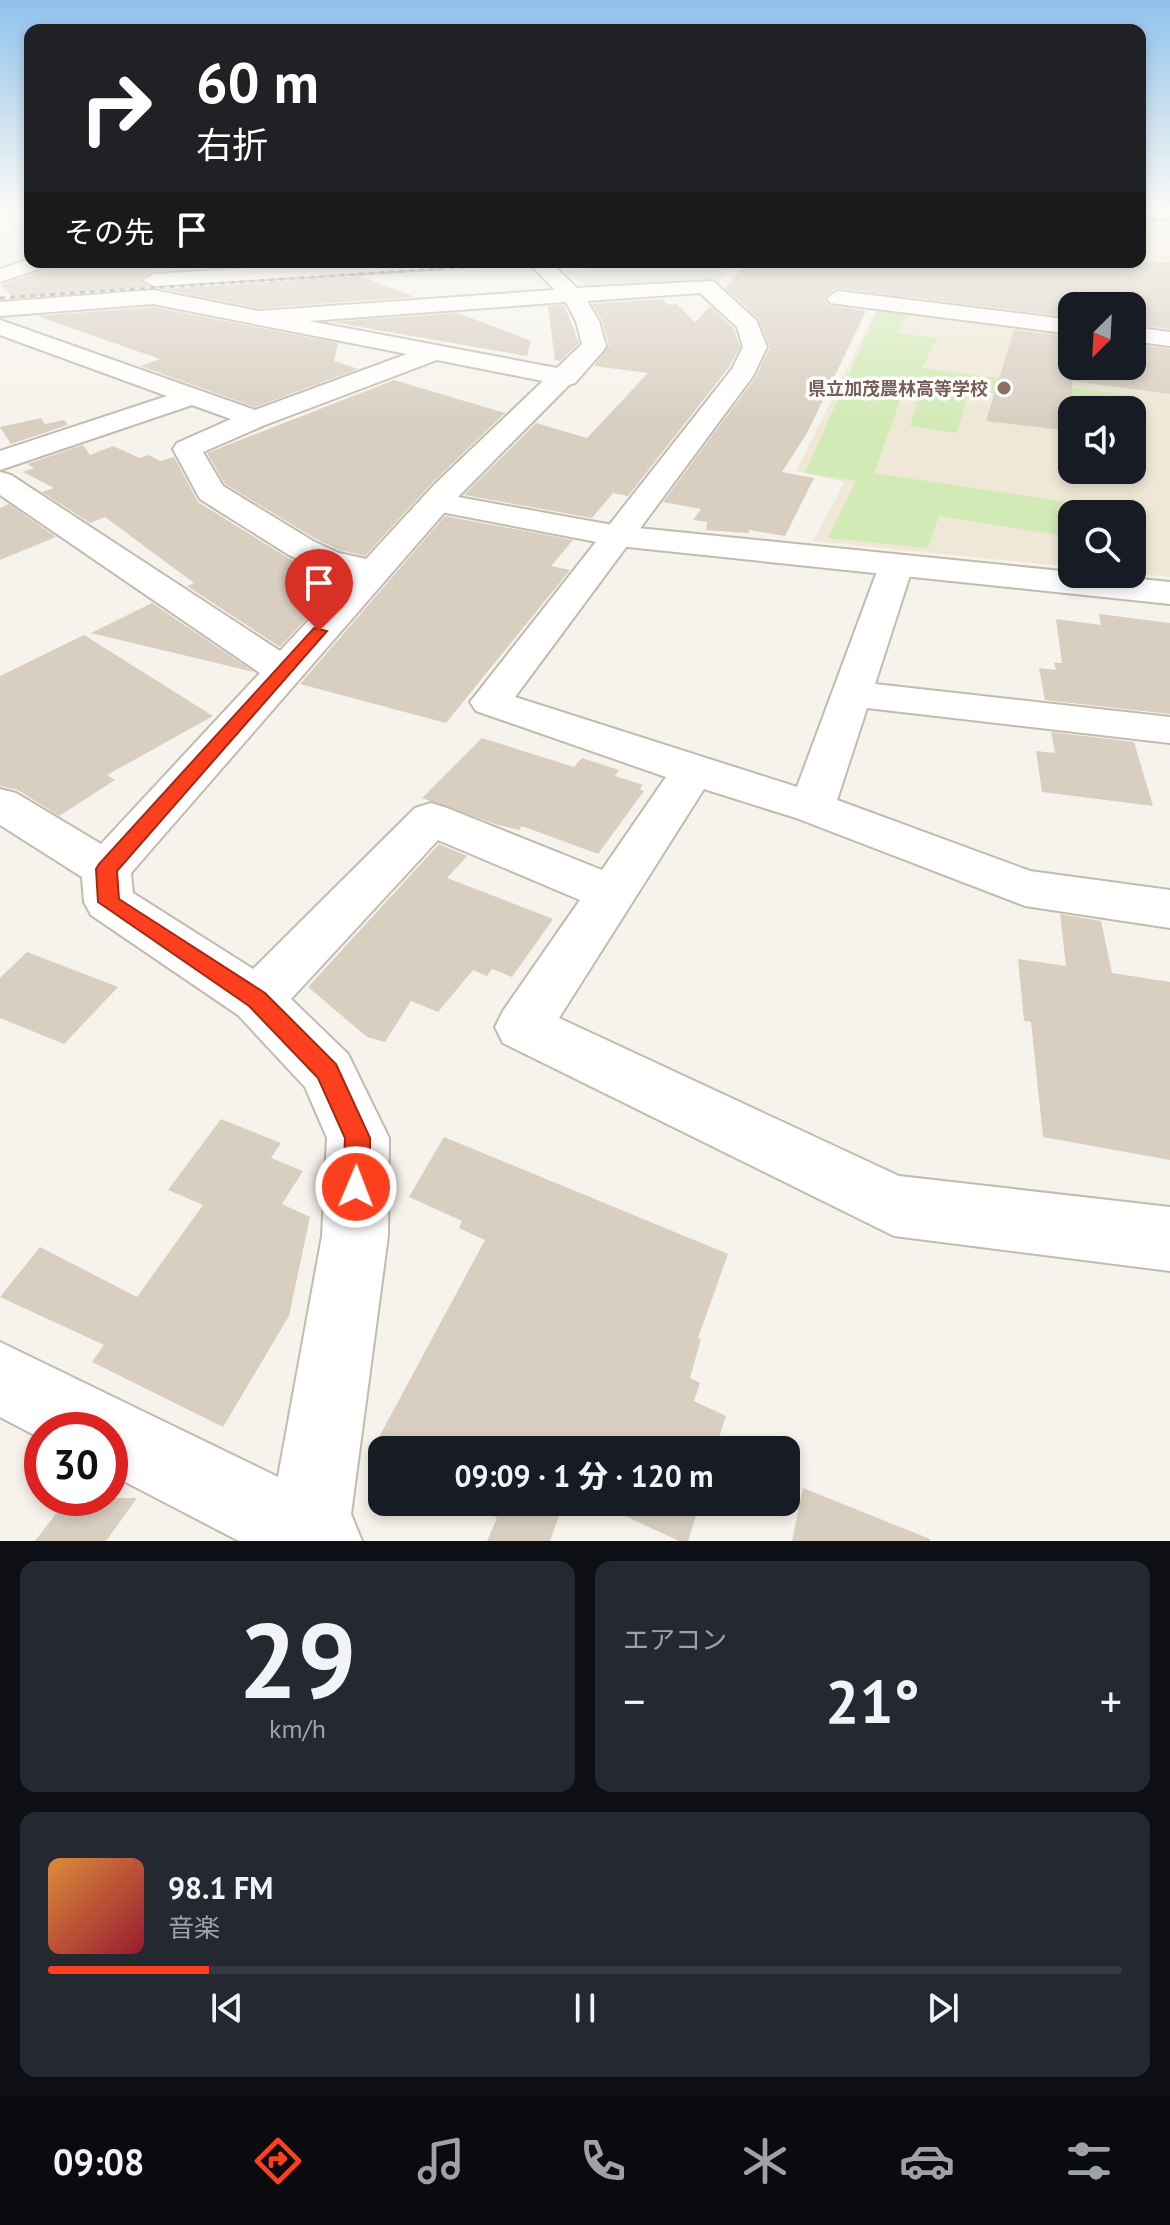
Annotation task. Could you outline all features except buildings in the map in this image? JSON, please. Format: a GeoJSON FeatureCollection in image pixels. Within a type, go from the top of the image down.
{"type":"FeatureCollection","features":[{"type":"Feature","properties":{"kind":"street"},"geometry":{"type":"LineString","coordinates":[[0,290],[160,280]]}},
{"type":"Feature","properties":{"kind":"street"},"geometry":{"type":"LineString","coordinates":[[0,309],[398,280]]}},
{"type":"Feature","properties":{"kind":"street"},"geometry":{"type":"LineString","coordinates":[[128,1443],[312,1539],[355,1236],[358,1138],[327,1071],[257,1000],[109,902],[106,869],[436,502],[566,378],[594,346],[592,324],[571,294],[556,280]]}},
{"type":"Feature","properties":{"kind":"street"},"geometry":{"type":"LineString","coordinates":[[263,317],[705,286],[748,325],[755,347],[744,371],[490,702],[693,771],[812,807],[1025,888],[1170,909]]}},
{"type":"Feature","properties":{"kind":"street"},"geometry":{"type":"LineString","coordinates":[[153,297],[566,378]]}},
{"type":"Feature","properties":{"kind":"street"},"geometry":{"type":"LineString","coordinates":[[838,298],[1058,325]]}},
{"type":"Feature","properties":{"kind":"street"},"geometry":{"type":"LineString","coordinates":[[0,327],[255,419]]}},
{"type":"Feature","properties":{"kind":"street"},"geometry":{"type":"LineString","coordinates":[[1146,336],[1170,339]]}},
{"type":"Feature","properties":{"kind":"street"},"geometry":{"type":"LineString","coordinates":[[373,571],[328,561],[301,548],[211,492],[187,449],[255,419],[433,353]]}},
{"type":"Feature","properties":{"kind":"street"},"geometry":{"type":"LineString","coordinates":[[0,461],[191,397]]}},
{"type":"Feature","properties":{"kind":"street"},"geometry":{"type":"LineString","coordinates":[[0,481],[284,671]]}},
{"type":"Feature","properties":{"kind":"street"},"geometry":{"type":"LineString","coordinates":[[436,502],[618,536],[1170,593]]}},
{"type":"Feature","properties":{"kind":"street"},"geometry":{"type":"LineString","coordinates":[[812,807],[896,566]]}},
{"type":"Feature","properties":{"kind":"street"},"geometry":{"type":"LineString","coordinates":[[853,694],[1170,730]]}},
{"type":"Feature","properties":{"kind":"street"},"geometry":{"type":"LineString","coordinates":[[693,771],[523,1027],[894,1206],[1170,1239]]}},
{"type":"Feature","properties":{"kind":"street"},"geometry":{"type":"LineString","coordinates":[[0,804],[106,869]]}},
{"type":"Feature","properties":{"kind":"street"},"geometry":{"type":"LineString","coordinates":[[257,1000],[431,819],[611,893]]}},
{"type":"Feature","properties":{"kind":"street"},"geometry":{"type":"LineString","coordinates":[[0,1378],[67,1412]]}},
{"type":"Feature","properties":{"kind":"shaded area"},"geometry":{"type":"Polygon","coordinates":[[[578,280],[721,280],[719,283],[592,291],[578,280]]]}},
{"type":"Feature","properties":{"kind":"shaded area","name":"県立加茂農林高等学校"},"geometry":{"type":"Polygon","coordinates":[[[728,280],[1170,280],[1170,577],[1146,574],[1146,500],[1058,500],[1058,566],[813,541],[845,482],[796,471],[880,302],[725,283],[728,280]]]}},
{"type":"Feature","properties":{"kind":"green space"},"geometry":{"type":"Polygon","coordinates":[[[879,307],[910,311],[896,333],[937,338],[922,368],[1136,396],[1058,396],[1058,402],[907,382],[874,473],[1058,501],[1058,535],[939,516],[928,548],[828,538],[856,481],[805,473],[879,307]]]}},
{"type":"Feature","properties":{"kind":"green space"},"geometry":{"type":"Polygon","coordinates":[[[920,391],[967,397],[957,433],[910,426],[920,391]]]}},
{"type":"Feature","properties":{"kind":"railway"},"geometry":{"type":"LineString","coordinates":[[0,298],[271,280]]}},
{"type":"Feature","properties":{"kind":"place","name":"県立加茂農林高等学校"},"geometry":{"type":"Point","coordinates":[1004,388]}},
{"type":"Feature","properties":{"kind":"route"},"geometry":{"type":"LineString","coordinates":[[319,631],[106,869],[107,886],[109,902],[257,1000],[327,1071],[358,1138],[356,1187]]}}]}
